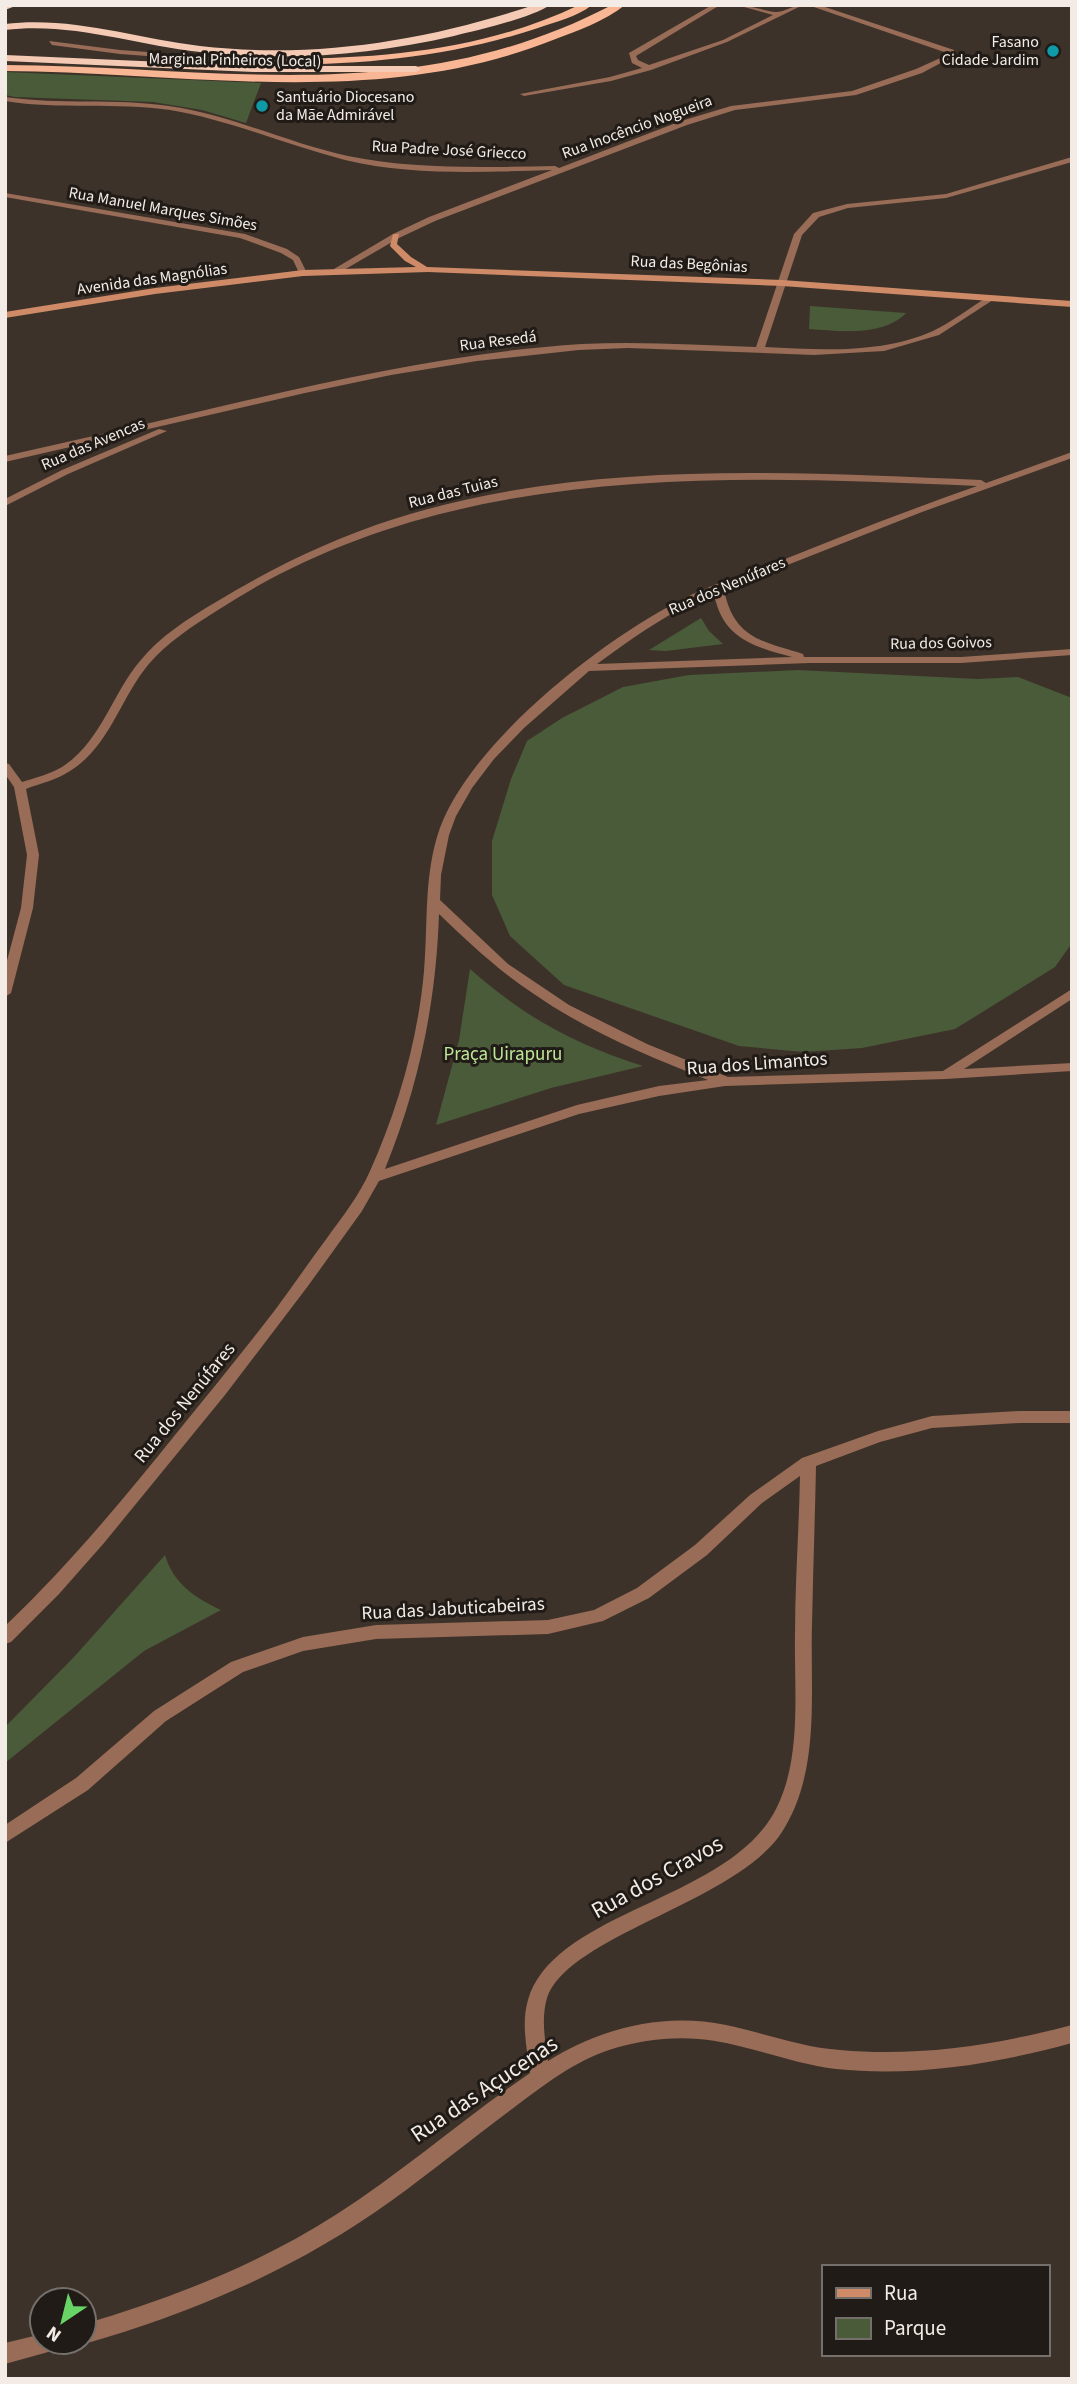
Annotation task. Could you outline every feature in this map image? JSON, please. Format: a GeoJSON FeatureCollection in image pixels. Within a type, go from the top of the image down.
{"type":"FeatureCollection","features":[{"type":"Feature","properties":{"kind":"highway"},"geometry":{"type":"LineString","coordinates":[[5,7],[13,5]]}},
{"type":"Feature","properties":{"kind":"highway"},"geometry":{"type":"LineString","coordinates":[[243,61],[405,44],[479,28],[545,5]]}},
{"type":"Feature","properties":{"kind":"highway"},"geometry":{"type":"LineString","coordinates":[[243,61],[401,58],[445,51],[516,33],[587,5]]}},
{"type":"Feature","properties":{"kind":"highway","name":"Marginal Pinheiros (Local)"},"geometry":{"type":"LineString","coordinates":[[5,68],[255,79],[325,78],[416,69],[469,62],[522,49],[571,31],[620,5]]}},
{"type":"Feature","properties":{"kind":"highway"},"geometry":{"type":"LineString","coordinates":[[5,27],[29,23],[62,26],[198,49],[287,56]]}},
{"type":"Feature","properties":{"kind":"highway"},"geometry":{"type":"LineString","coordinates":[[5,56],[254,69],[416,69]]}},
{"type":"Feature","properties":{"kind":"main road"},"geometry":{"type":"LineString","coordinates":[[396,236],[393,244],[400,252],[428,269]]}},
{"type":"Feature","properties":{"kind":"main road","name":"Rua das Begônias"},"geometry":{"type":"LineString","coordinates":[[303,273],[428,269],[782,283],[1071,304]]}},
{"type":"Feature","properties":{"kind":"main road","name":"Avenida das Magnólias"},"geometry":{"type":"LineString","coordinates":[[5,315],[155,291],[303,273]]}},
{"type":"Feature","properties":{"kind":"street"},"geometry":{"type":"LineString","coordinates":[[648,68],[635,61],[632,55],[718,5]]}},
{"type":"Feature","properties":{"kind":"street"},"geometry":{"type":"LineString","coordinates":[[740,5],[780,15]]}},
{"type":"Feature","properties":{"kind":"street"},"geometry":{"type":"LineString","coordinates":[[524,94],[611,79],[648,68],[725,41],[800,5]]}},
{"type":"Feature","properties":{"kind":"street","name":"Rua Inocêncio Nogueira"},"geometry":{"type":"LineString","coordinates":[[337,271],[396,236],[563,168],[684,123],[734,108],[853,93],[886,83],[950,56],[951,52],[811,5]]}},
{"type":"Feature","properties":{"kind":"street"},"geometry":{"type":"LineString","coordinates":[[52,43],[120,52],[243,61]]}},
{"type":"Feature","properties":{"kind":"street","name":"Rua Padre José Griecco"},"geometry":{"type":"LineString","coordinates":[[5,99],[41,104],[168,108],[214,118],[321,151],[389,164],[563,168]]}},
{"type":"Feature","properties":{"kind":"street"},"geometry":{"type":"LineString","coordinates":[[760,349],[799,234],[816,215],[847,206],[946,196],[1034,173],[1072,159]]}},
{"type":"Feature","properties":{"kind":"street","name":"Rua Manuel Marques Simões"},"geometry":{"type":"LineString","coordinates":[[7,196],[242,236],[284,251],[296,260],[303,273]]}},
{"type":"Feature","properties":{"kind":"street","name":"Rua Resedá"},"geometry":{"type":"LineString","coordinates":[[5,459],[354,380],[477,358],[579,347],[858,351],[913,341],[936,332],[992,298]]}},
{"type":"Feature","properties":{"kind":"street","name":"Rua das Avencas"},"geometry":{"type":"LineString","coordinates":[[5,503],[65,472],[196,417]]}},
{"type":"Feature","properties":{"kind":"street","name":"Rua dos Nenúfares"},"geometry":{"type":"LineString","coordinates":[[432,900],[450,816],[476,774],[517,729],[653,618],[718,587],[1072,455]]}},
{"type":"Feature","properties":{"kind":"street","name":"Rua das Tuias"},"geometry":{"type":"LineString","coordinates":[[20,787],[66,769],[94,742],[144,663],[189,624],[241,590],[311,554],[380,527],[455,506],[520,493],[660,478],[740,474],[990,484]]}},
{"type":"Feature","properties":{"kind":"street","name":"Rua dos Goivos"},"geometry":{"type":"LineString","coordinates":[[718,587],[721,610],[732,628],[767,646],[810,660]]}},
{"type":"Feature","properties":{"kind":"street","name":"Rua dos Goivos"},"geometry":{"type":"LineString","coordinates":[[590,667],[810,660],[961,660],[1072,652]]}},
{"type":"Feature","properties":{"kind":"street"},"geometry":{"type":"LineString","coordinates":[[5,766],[20,787],[33,855],[27,908],[5,993]]}},
{"type":"Feature","properties":{"kind":"street"},"geometry":{"type":"LineString","coordinates":[[432,900],[474,942],[516,976],[572,1013],[624,1040],[725,1082]]}},
{"type":"Feature","properties":{"kind":"street"},"geometry":{"type":"LineString","coordinates":[[374,1178],[393,1130],[424,1029],[430,971],[432,900]]}},
{"type":"Feature","properties":{"kind":"street"},"geometry":{"type":"LineString","coordinates":[[946,1075],[1072,993]]}},
{"type":"Feature","properties":{"kind":"street","name":"Rua dos Limantos"},"geometry":{"type":"LineString","coordinates":[[374,1178],[577,1110],[659,1091],[725,1082],[946,1075],[1072,1067]]}},
{"type":"Feature","properties":{"kind":"street","name":"Rua dos Nenúfares"},"geometry":{"type":"LineString","coordinates":[[5,1637],[44,1601],[153,1474],[275,1323],[374,1178]]}},
{"type":"Feature","properties":{"kind":"street","name":"Rua das Jabuticabeiras"},"geometry":{"type":"LineString","coordinates":[[5,1835],[82,1784],[160,1716],[237,1667],[303,1644],[376,1632],[548,1627],[597,1616],[653,1586],[701,1550],[756,1499],[808,1462],[878,1437],[932,1422],[1072,1417]]}},
{"type":"Feature","properties":{"kind":"street","name":"Rua dos Cravos"},"geometry":{"type":"LineString","coordinates":[[540,2077],[534,2026],[541,1990],[558,1967],[583,1947],[721,1874],[750,1853],[775,1828],[792,1790],[805,1708],[803,1637],[808,1462]]}},
{"type":"Feature","properties":{"kind":"street","name":"Rua das Açucenas"},"geometry":{"type":"LineString","coordinates":[[98,2329],[131,2321],[245,2275],[341,2223],[540,2077],[605,2042],[652,2029],[715,2032],[804,2054],[858,2061],[922,2063],[1041,2043],[1072,2034]]}},
{"type":"Feature","properties":{"kind":"street"},"geometry":{"type":"LineString","coordinates":[[5,2354],[28,2348]]}},
{"type":"Feature","properties":{"kind":"green space"},"geometry":{"type":"Polygon","coordinates":[[[5,72],[261,83],[246,123],[202,110],[153,102],[5,95],[5,72]]]}},
{"type":"Feature","properties":{"kind":"green space"},"geometry":{"type":"Polygon","coordinates":[[[810,306],[906,313],[896,321],[873,329],[821,330],[809,329],[810,306]]]}},
{"type":"Feature","properties":{"kind":"green space"},"geometry":{"type":"Polygon","coordinates":[[[701,618],[709,631],[723,644],[666,651],[649,650],[701,618]]]}},
{"type":"Feature","properties":{"kind":"green space"},"geometry":{"type":"Polygon","coordinates":[[[798,670],[978,679],[1018,677],[1072,698],[1072,943],[1055,967],[955,1029],[862,1048],[803,1052],[739,1046],[564,985],[510,936],[492,895],[492,841],[511,779],[527,741],[562,718],[623,687],[689,675],[798,670]]]}},
{"type":"Feature","properties":{"kind":"green space","name":"Praça Uirapuru"},"geometry":{"type":"Polygon","coordinates":[[[470,969],[511,1002],[551,1027],[594,1048],[643,1066],[551,1088],[436,1125],[459,1040],[470,969]]]}},
{"type":"Feature","properties":{"kind":"green space"},"geometry":{"type":"Polygon","coordinates":[[[165,1555],[179,1582],[202,1600],[221,1610],[144,1651],[5,1763],[5,1727],[74,1657],[165,1555]]]}},
{"type":"Feature","properties":{"kind":"place","name":"Fasano Cidade Jardim"},"geometry":{"type":"Point","coordinates":[1053,51]}},
{"type":"Feature","properties":{"kind":"place","name":"Santuário Diocesano da Mãe Admirável"},"geometry":{"type":"Point","coordinates":[262,106]}}]}
